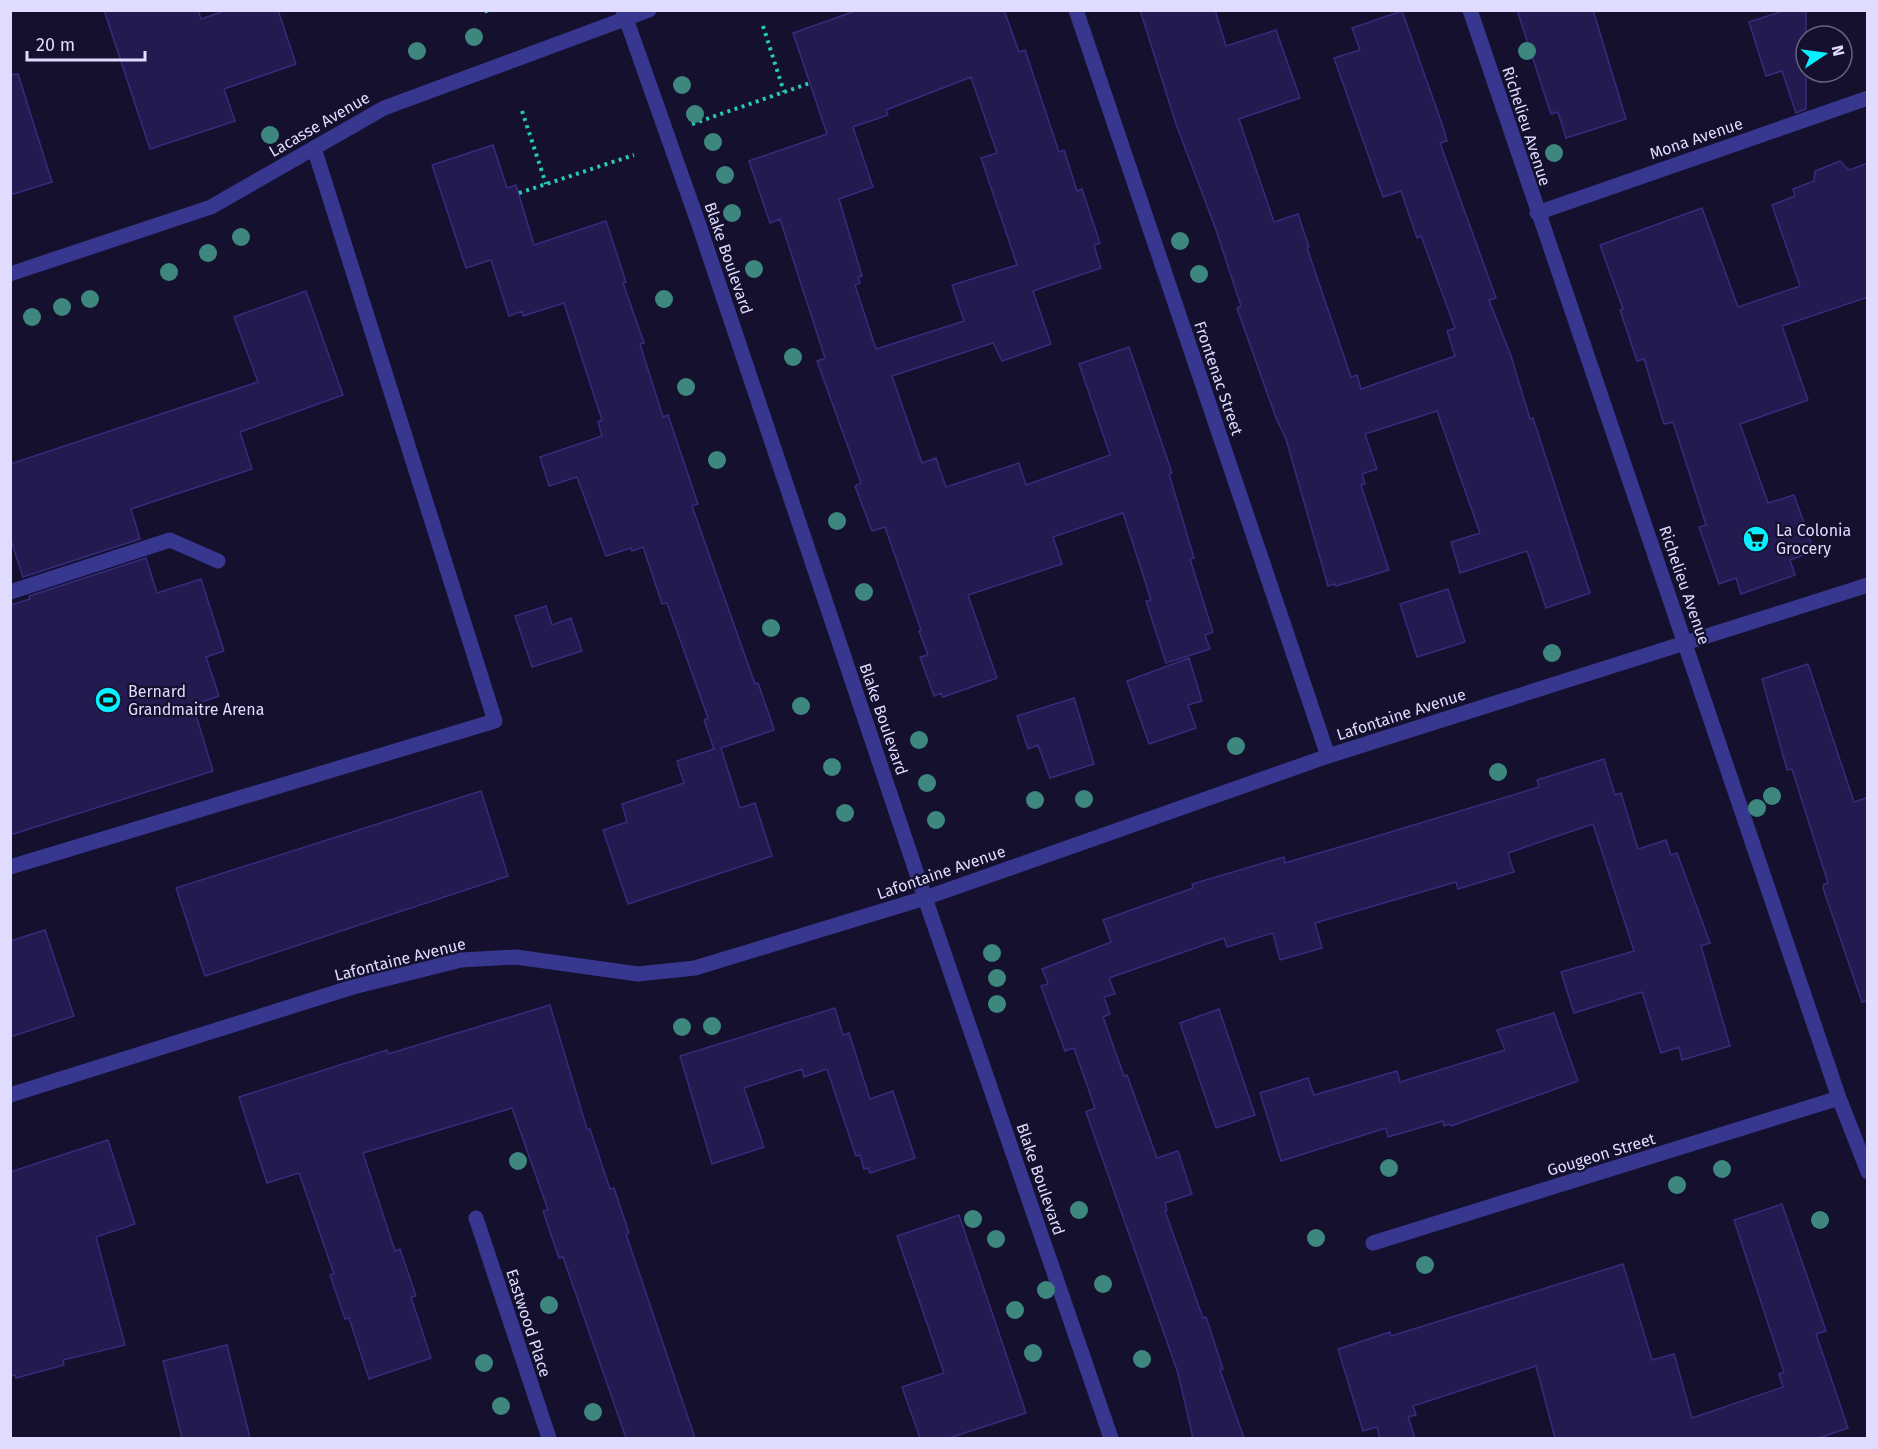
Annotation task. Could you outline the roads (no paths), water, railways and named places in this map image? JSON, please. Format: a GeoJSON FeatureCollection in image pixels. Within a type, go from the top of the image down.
{"type":"FeatureCollection","features":[{"type":"Feature","properties":{"kind":"street","name":"Lacasse Avenue"},"geometry":{"type":"LineString","coordinates":[[10,274],[211,207],[384,108],[624,14],[649,10]]}},
{"type":"Feature","properties":{"kind":"street","name":"Frontenac Street"},"geometry":{"type":"LineString","coordinates":[[1076,10],[1328,756]]}},
{"type":"Feature","properties":{"kind":"street","name":"Richelieu Avenue"},"geometry":{"type":"LineString","coordinates":[[1470,10],[1839,1098],[1868,1172]]}},
{"type":"Feature","properties":{"kind":"street","name":"Blake Boulevard"},"geometry":{"type":"LineString","coordinates":[[624,14],[699,225],[925,898],[1111,1438]]}},
{"type":"Feature","properties":{"kind":"street","name":"Mona Avenue"},"geometry":{"type":"LineString","coordinates":[[1537,213],[1868,98]]}},
{"type":"Feature","properties":{"kind":"street"},"geometry":{"type":"LineString","coordinates":[[10,867],[495,721],[314,148]]}},
{"type":"Feature","properties":{"kind":"street"},"geometry":{"type":"LineString","coordinates":[[10,592],[170,540],[218,561]]}},
{"type":"Feature","properties":{"kind":"street","name":"Lafontaine Avenue"},"geometry":{"type":"LineString","coordinates":[[10,1095],[353,987],[461,960],[516,957],[638,974],[695,968],[925,898],[1328,756],[1868,585]]}},
{"type":"Feature","properties":{"kind":"street","name":"Gougeon Street"},"geometry":{"type":"LineString","coordinates":[[1373,1243],[1839,1098]]}},
{"type":"Feature","properties":{"kind":"street","name":"Eastwood Place"},"geometry":{"type":"LineString","coordinates":[[476,1218],[549,1438]]}},
{"type":"Feature","properties":{"kind":"place","name":"La Colonia Grocery"},"geometry":{"type":"Point","coordinates":[1756,539]}},
{"type":"Feature","properties":{"kind":"place","name":"Bernard Grandmaitre Arena"},"geometry":{"type":"Point","coordinates":[108,700]}}]}
